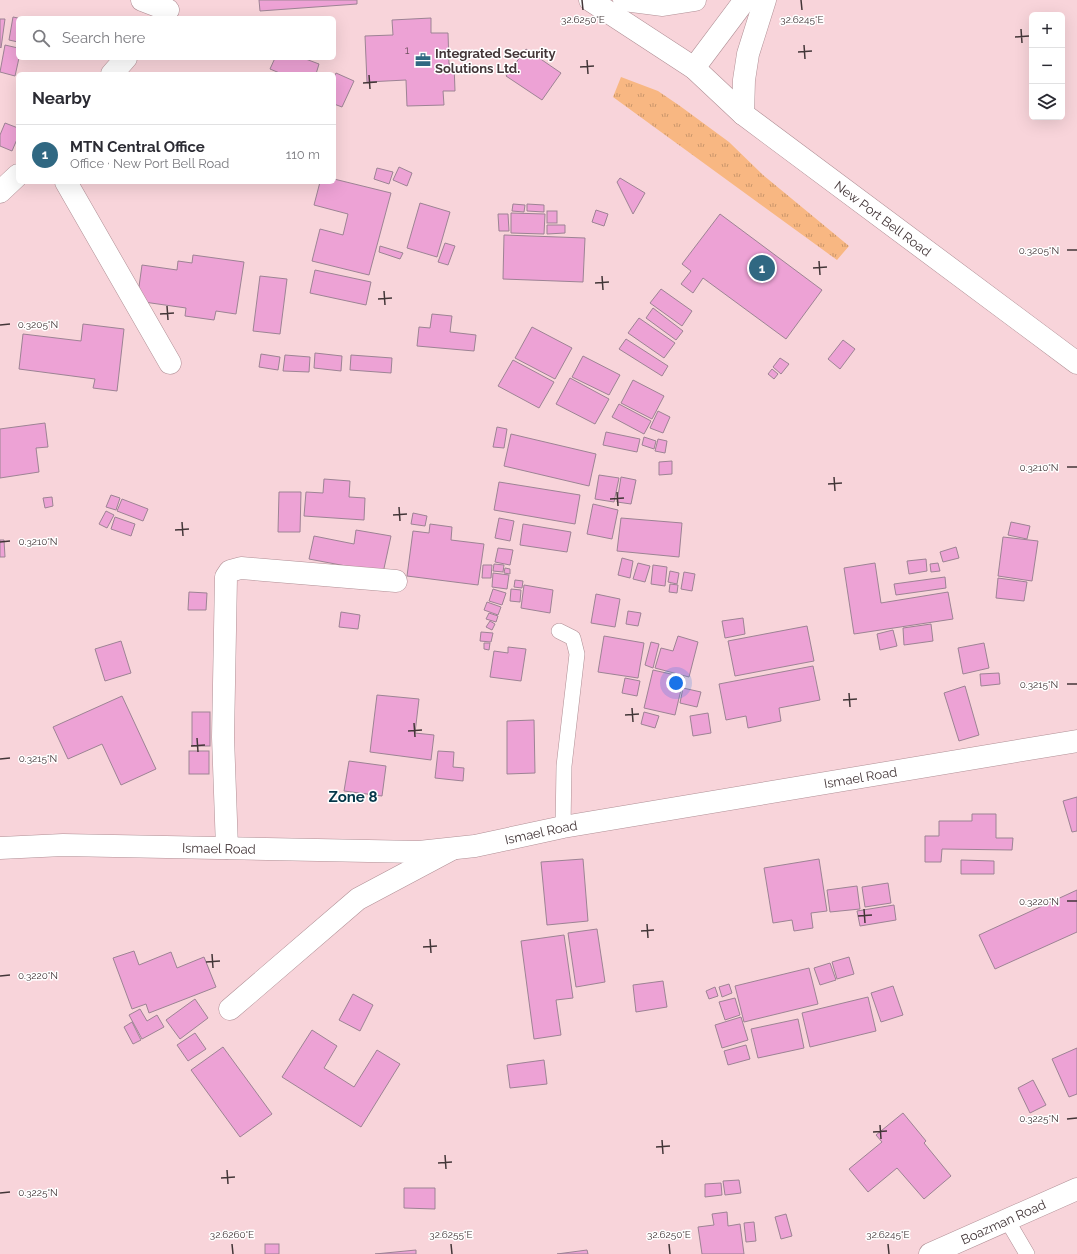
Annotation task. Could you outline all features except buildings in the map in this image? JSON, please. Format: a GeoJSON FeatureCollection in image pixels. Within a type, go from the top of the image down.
{"type":"FeatureCollection","features":[{"type":"Feature","properties":{"kind":"street"},"geometry":{"type":"LineString","coordinates":[[142,0],[169,9]]}},
{"type":"Feature","properties":{"kind":"street","name":"New Port Bell Road"},"geometry":{"type":"LineString","coordinates":[[590,0],[694,68],[743,114],[1077,363]]}},
{"type":"Feature","properties":{"kind":"street"},"geometry":{"type":"LineString","coordinates":[[624,0],[663,5],[695,0]]}},
{"type":"Feature","properties":{"kind":"street"},"geometry":{"type":"LineString","coordinates":[[694,68],[745,0]]}},
{"type":"Feature","properties":{"kind":"street"},"geometry":{"type":"LineString","coordinates":[[743,114],[744,80],[748,54],[765,0]]}},
{"type":"Feature","properties":{"kind":"street"},"geometry":{"type":"LineString","coordinates":[[114,72],[124,60]]}},
{"type":"Feature","properties":{"kind":"street"},"geometry":{"type":"LineString","coordinates":[[0,192],[16,176]]}},
{"type":"Feature","properties":{"kind":"street"},"geometry":{"type":"LineString","coordinates":[[67,184],[170,363]]}},
{"type":"Feature","properties":{"kind":"street"},"geometry":{"type":"LineString","coordinates":[[227,848],[223,737],[226,577],[230,571],[242,568],[396,581]]}},
{"type":"Feature","properties":{"kind":"street","name":"Ismael Road"},"geometry":{"type":"LineString","coordinates":[[0,848],[63,845],[419,852],[452,849],[563,827],[1077,741]]}},
{"type":"Feature","properties":{"kind":"street"},"geometry":{"type":"LineString","coordinates":[[230,1009],[358,899],[452,849]]}},
{"type":"Feature","properties":{"kind":"street","name":"Boazman Road"},"geometry":{"type":"LineString","coordinates":[[930,1254],[1077,1189]]}},
{"type":"Feature","properties":{"kind":"lane"},"geometry":{"type":"LineString","coordinates":[[559,631],[573,638],[578,654],[564,766],[563,827]]}},
{"type":"Feature","properties":{"kind":"lane"},"geometry":{"type":"LineString","coordinates":[[1007,1220],[1027,1254]]}},
{"type":"Feature","properties":{"kind":"green space"},"geometry":{"type":"Polygon","coordinates":[[[621,77],[658,91],[729,142],[763,175],[849,246],[837,260],[613,97],[621,77]]]}},
{"type":"Feature","properties":{"kind":"place","name":"Integrated Security Solutions Ltd."},"geometry":{"type":"Point","coordinates":[423,60]}},
{"type":"Feature","properties":{"kind":"place","name":"MTN Central Office"},"geometry":{"type":"Point","coordinates":[762,268]}},
{"type":"Feature","properties":{"kind":"district","name":"Zone 8"},"geometry":{"type":"Point","coordinates":[353,797]}}]}
